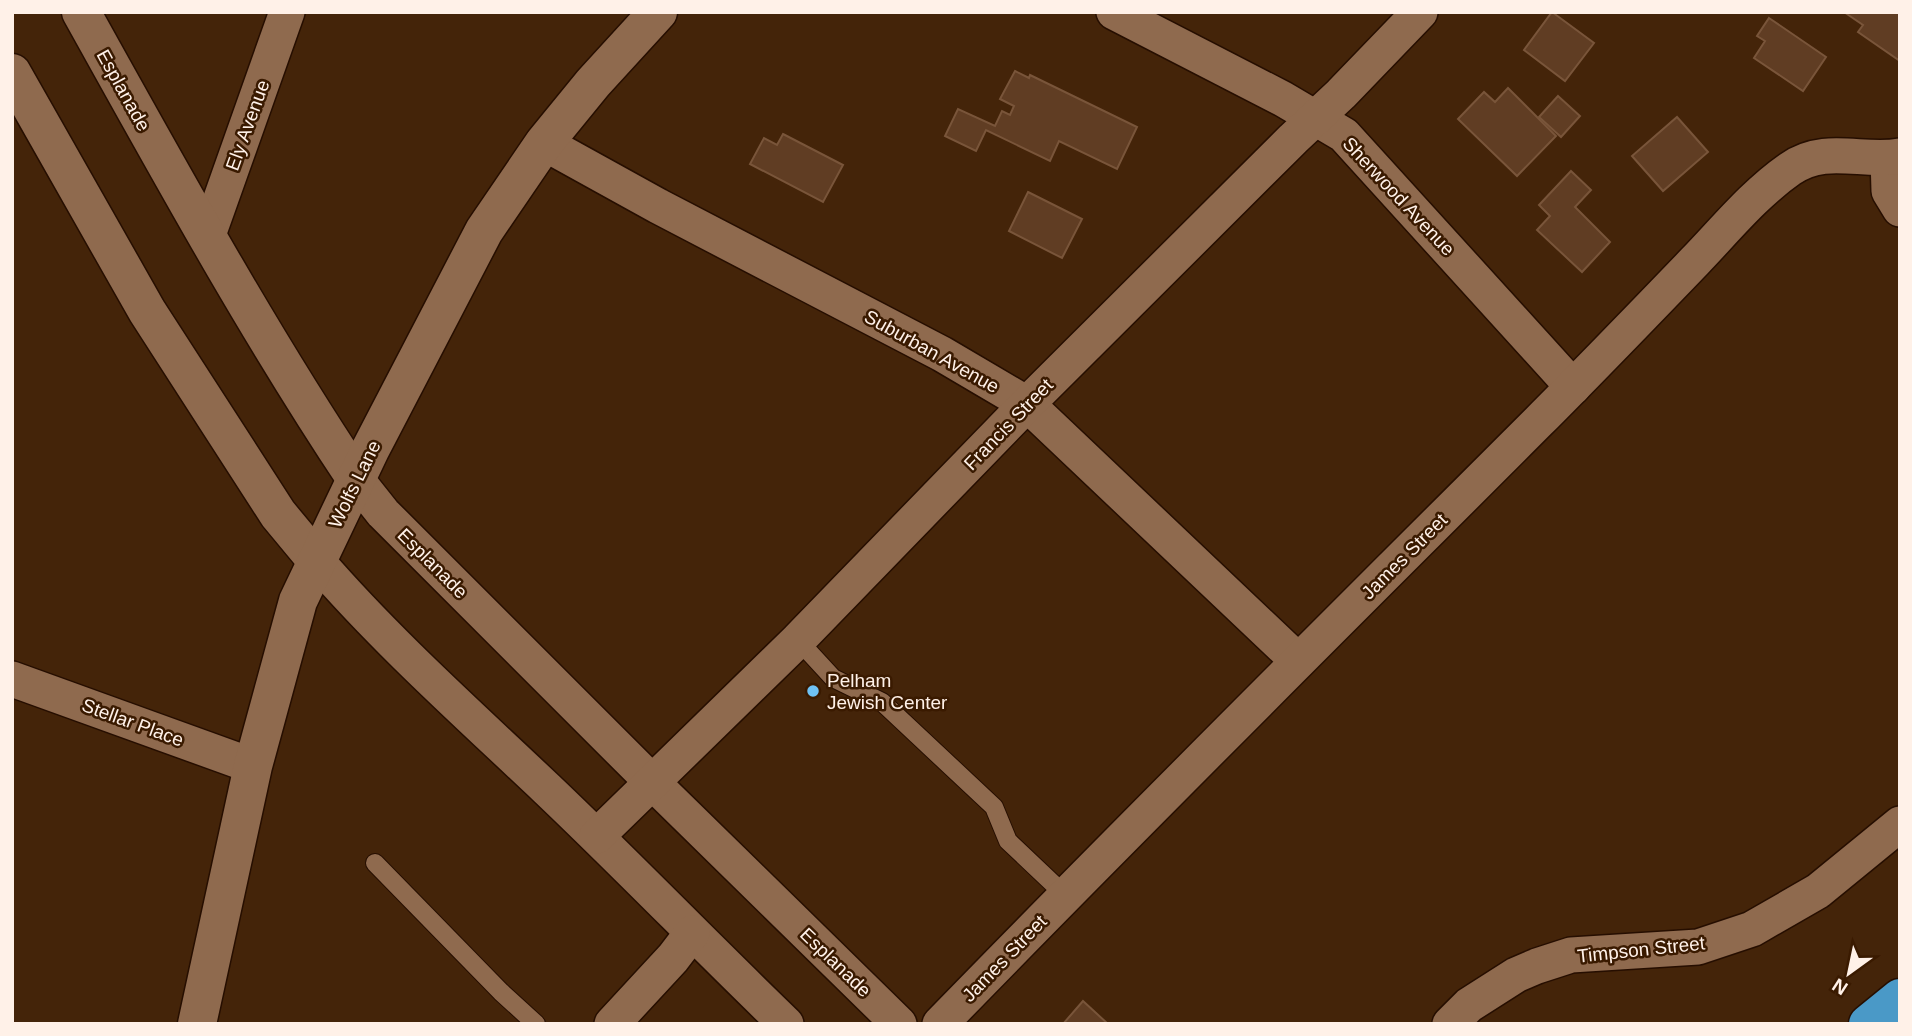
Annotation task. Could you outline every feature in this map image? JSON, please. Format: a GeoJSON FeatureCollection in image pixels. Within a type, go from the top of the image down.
{"type":"FeatureCollection","features":[{"type":"Feature","properties":{"kind":"highway"},"geometry":{"type":"LineString","coordinates":[[1868,1024],[1900,998]]}},
{"type":"Feature","properties":{"kind":"street","name":"Esplanade"},"geometry":{"type":"LineString","coordinates":[[80,12],[207,238],[320,425],[356,479],[383,513],[653,783],[900,1024]]}},
{"type":"Feature","properties":{"kind":"street","name":"Ely Avenue"},"geometry":{"type":"LineString","coordinates":[[207,238],[287,12]]}},
{"type":"Feature","properties":{"kind":"street","name":"Wolfs Lane"},"geometry":{"type":"LineString","coordinates":[[197,1024],[253,766],[298,601],[356,479],[484,231],[544,142],[658,12]]}},
{"type":"Feature","properties":{"kind":"street","name":"Sherwood Avenue"},"geometry":{"type":"LineString","coordinates":[[1115,12],[1344,135],[1573,387]]}},
{"type":"Feature","properties":{"kind":"street","name":"Francis Street"},"geometry":{"type":"LineString","coordinates":[[597,836],[798,640],[1027,404],[1420,12]]}},
{"type":"Feature","properties":{"kind":"street"},"geometry":{"type":"LineString","coordinates":[[12,73],[147,311],[278,514],[354,604],[597,836],[786,1024]]}},
{"type":"Feature","properties":{"kind":"street","name":"Suburban Avenue"},"geometry":{"type":"LineString","coordinates":[[544,142],[657,206],[942,354],[1027,404],[1298,661]]}},
{"type":"Feature","properties":{"kind":"street","name":"James Street"},"geometry":{"type":"LineString","coordinates":[[940,1024],[1065,895],[1573,387],[1749,204],[1792,167],[1818,157],[1894,157]]}},
{"type":"Feature","properties":{"kind":"street"},"geometry":{"type":"LineString","coordinates":[[1894,157],[1889,191],[1900,209]]}},
{"type":"Feature","properties":{"kind":"street","name":"Stellar Place"},"geometry":{"type":"LineString","coordinates":[[12,678],[253,766]]}},
{"type":"Feature","properties":{"kind":"street","name":"Timpson Street"},"geometry":{"type":"LineString","coordinates":[[1450,1024],[1469,1004],[1516,975],[1571,955],[1698,947],[1752,929],[1818,891],[1900,824]]}},
{"type":"Feature","properties":{"kind":"street"},"geometry":{"type":"LineString","coordinates":[[612,1024],[673,958],[692,933]]}},
{"type":"Feature","properties":{"kind":"lane"},"geometry":{"type":"LineString","coordinates":[[798,640],[833,678],[882,702],[994,807],[1008,841],[1065,895]]}},
{"type":"Feature","properties":{"kind":"lane"},"geometry":{"type":"LineString","coordinates":[[375,863],[501,992],[536,1024]]}},
{"type":"Feature","properties":{"kind":"building"},"geometry":{"type":"Polygon","coordinates":[[[1552,12],[1594,43],[1565,81],[1524,50],[1552,12]]]}},
{"type":"Feature","properties":{"kind":"building"},"geometry":{"type":"Polygon","coordinates":[[[1844,12],[1900,12],[1900,61],[1858,32],[1863,25],[1844,12]]]}},
{"type":"Feature","properties":{"kind":"building"},"geometry":{"type":"Polygon","coordinates":[[[1769,18],[1826,57],[1803,91],[1754,58],[1765,41],[1757,36],[1769,18]]]}},
{"type":"Feature","properties":{"kind":"building"},"geometry":{"type":"Polygon","coordinates":[[[1015,71],[1029,78],[1030,75],[1137,127],[1117,169],[1059,141],[1050,161],[986,130],[976,151],[945,136],[958,109],[995,126],[1002,111],[1010,115],[1014,106],[1000,99],[1015,71]]]}},
{"type":"Feature","properties":{"kind":"building"},"geometry":{"type":"Polygon","coordinates":[[[1508,88],[1556,136],[1517,176],[1458,119],[1484,92],[1495,102],[1508,88]]]}},
{"type":"Feature","properties":{"kind":"building"},"geometry":{"type":"Polygon","coordinates":[[[1558,96],[1580,116],[1561,137],[1539,117],[1558,96]]]}},
{"type":"Feature","properties":{"kind":"building"},"geometry":{"type":"Polygon","coordinates":[[[1677,117],[1708,152],[1663,191],[1632,156],[1677,117]]]}},
{"type":"Feature","properties":{"kind":"building"},"geometry":{"type":"Polygon","coordinates":[[[783,134],[843,165],[823,202],[750,164],[764,138],[777,145],[783,134]]]}},
{"type":"Feature","properties":{"kind":"building"},"geometry":{"type":"Polygon","coordinates":[[[1571,171],[1591,190],[1575,207],[1610,242],[1582,272],[1537,230],[1550,216],[1539,205],[1571,171]]]}},
{"type":"Feature","properties":{"kind":"building"},"geometry":{"type":"Polygon","coordinates":[[[1028,192],[1082,219],[1062,258],[1009,231],[1028,192]]]}},
{"type":"Feature","properties":{"kind":"building"},"geometry":{"type":"Polygon","coordinates":[[[1083,1001],[1108,1024],[1063,1024],[1083,1001]]]}},
{"type":"Feature","properties":{"kind":"place","name":"Pelham Jewish Center"},"geometry":{"type":"Point","coordinates":[813,691]}}]}
